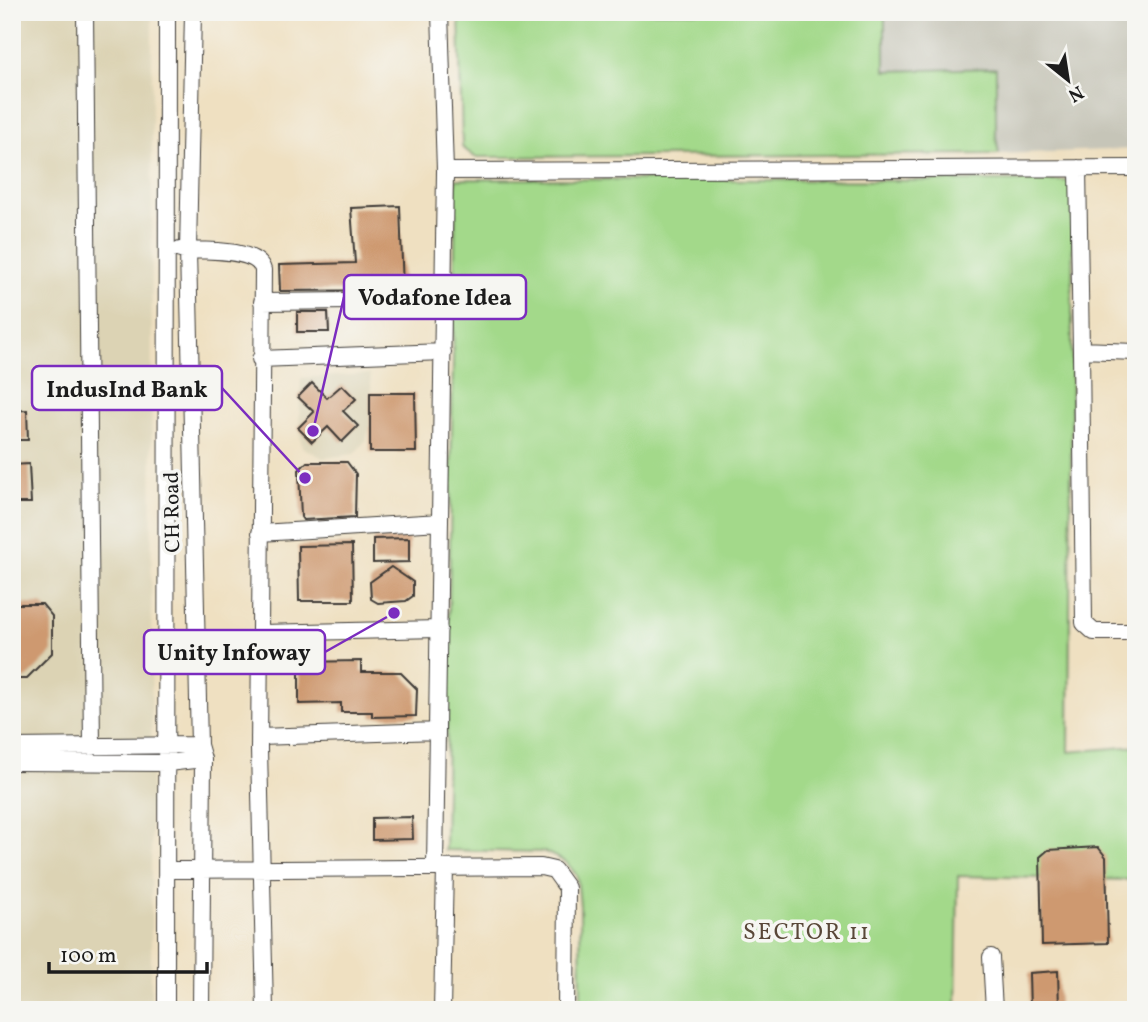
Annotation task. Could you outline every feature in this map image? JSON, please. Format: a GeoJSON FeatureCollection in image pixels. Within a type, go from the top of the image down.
{"type":"FeatureCollection","features":[{"type":"Feature","properties":{"kind":"street"},"geometry":{"type":"LineString","coordinates":[[85,12],[92,747]]}},
{"type":"Feature","properties":{"kind":"street","name":"CH Road"},"geometry":{"type":"LineString","coordinates":[[166,1010],[167,12]]}},
{"type":"Feature","properties":{"kind":"street","name":"CH Road"},"geometry":{"type":"LineString","coordinates":[[193,12],[188,250],[201,752],[201,1010]]}},
{"type":"Feature","properties":{"kind":"street"},"geometry":{"type":"LineString","coordinates":[[440,12],[445,172],[437,732],[442,1010]]}},
{"type":"Feature","properties":{"kind":"street"},"geometry":{"type":"LineString","coordinates":[[1078,168],[1084,623],[1094,632],[1136,632]]}},
{"type":"Feature","properties":{"kind":"street"},"geometry":{"type":"LineString","coordinates":[[445,172],[1136,168]]}},
{"type":"Feature","properties":{"kind":"street"},"geometry":{"type":"LineString","coordinates":[[166,249],[236,253],[253,257],[261,263],[263,270],[260,359],[259,737],[265,1010]]}},
{"type":"Feature","properties":{"kind":"street"},"geometry":{"type":"LineString","coordinates":[[262,302],[443,300]]}},
{"type":"Feature","properties":{"kind":"street"},"geometry":{"type":"LineString","coordinates":[[1081,350],[1136,352]]}},
{"type":"Feature","properties":{"kind":"street"},"geometry":{"type":"LineString","coordinates":[[260,359],[443,352]]}},
{"type":"Feature","properties":{"kind":"street"},"geometry":{"type":"LineString","coordinates":[[260,533],[440,522]]}},
{"type":"Feature","properties":{"kind":"street"},"geometry":{"type":"LineString","coordinates":[[260,633],[439,629]]}},
{"type":"Feature","properties":{"kind":"street"},"geometry":{"type":"LineString","coordinates":[[259,737],[437,732]]}},
{"type":"Feature","properties":{"kind":"street"},"geometry":{"type":"LineString","coordinates":[[12,747],[92,747],[167,755]]}},
{"type":"Feature","properties":{"kind":"street"},"geometry":{"type":"LineString","coordinates":[[12,762],[201,752]]}},
{"type":"Feature","properties":{"kind":"street"},"geometry":{"type":"LineString","coordinates":[[167,870],[541,867],[554,870],[567,888],[566,1010]]}},
{"type":"Feature","properties":{"kind":"street"},"geometry":{"type":"LineString","coordinates":[[991,957],[995,1010]]}},
{"type":"Feature","properties":{"kind":"shaded area"},"geometry":{"type":"Polygon","coordinates":[[[12,12],[152,12],[151,1010],[12,1010],[12,12]]]}},
{"type":"Feature","properties":{"kind":"shaded area"},"geometry":{"type":"Polygon","coordinates":[[[885,12],[1136,12],[1136,149],[999,154],[996,137],[996,68],[884,71],[885,12]]]}},
{"type":"Feature","properties":{"kind":"shaded area"},"geometry":{"type":"Polygon","coordinates":[[[370,374],[373,406],[370,426],[366,440],[354,454],[323,458],[302,447],[299,428],[301,378],[370,374]]]}},
{"type":"Feature","properties":{"kind":"green space"},"geometry":{"type":"Polygon","coordinates":[[[459,12],[885,12],[885,71],[996,68],[996,137],[999,154],[475,157],[462,147],[459,12]]]}},
{"type":"Feature","properties":{"kind":"green space"},"geometry":{"type":"Polygon","coordinates":[[[456,179],[1073,181],[1069,752],[1136,746],[1136,880],[958,876],[956,1010],[581,1010],[580,906],[577,876],[566,862],[545,852],[445,850],[456,179]]]}},
{"type":"Feature","properties":{"kind":"building"},"geometry":{"type":"Polygon","coordinates":[[[400,206],[403,290],[280,291],[279,265],[355,263],[351,208],[400,206]]]}},
{"type":"Feature","properties":{"kind":"building"},"geometry":{"type":"Polygon","coordinates":[[[297,312],[328,312],[329,332],[297,332],[297,312]]]}},
{"type":"Feature","properties":{"kind":"building"},"geometry":{"type":"Polygon","coordinates":[[[312,383],[327,398],[342,385],[356,399],[343,411],[358,426],[342,442],[328,427],[312,442],[298,428],[314,412],[298,397],[312,383]]]}},
{"type":"Feature","properties":{"kind":"building"},"geometry":{"type":"Polygon","coordinates":[[[370,393],[415,393],[416,452],[370,452],[370,393]]]}},
{"type":"Feature","properties":{"kind":"building"},"geometry":{"type":"Polygon","coordinates":[[[27,410],[28,440],[12,440],[12,411],[27,410]]]}},
{"type":"Feature","properties":{"kind":"building"},"geometry":{"type":"Polygon","coordinates":[[[307,462],[347,462],[356,474],[355,517],[303,520],[299,470],[307,462]]]}},
{"type":"Feature","properties":{"kind":"building"},"geometry":{"type":"Polygon","coordinates":[[[29,464],[31,503],[12,503],[12,465],[29,464]]]}},
{"type":"Feature","properties":{"kind":"building"},"geometry":{"type":"Polygon","coordinates":[[[409,538],[409,562],[373,563],[373,539],[409,538]]]}},
{"type":"Feature","properties":{"kind":"building"},"geometry":{"type":"Polygon","coordinates":[[[352,545],[353,601],[299,601],[298,546],[352,545]]]}},
{"type":"Feature","properties":{"kind":"building"},"geometry":{"type":"Polygon","coordinates":[[[391,567],[413,582],[413,596],[406,601],[378,603],[371,599],[370,582],[391,567]]]}},
{"type":"Feature","properties":{"kind":"building"},"geometry":{"type":"Polygon","coordinates":[[[12,604],[42,604],[52,616],[52,653],[26,679],[12,679],[12,604]]]}},
{"type":"Feature","properties":{"kind":"building"},"geometry":{"type":"Polygon","coordinates":[[[361,661],[361,672],[400,672],[417,689],[416,716],[372,717],[372,712],[341,712],[341,703],[299,704],[299,662],[361,661]]]}},
{"type":"Feature","properties":{"kind":"building"},"geometry":{"type":"Polygon","coordinates":[[[412,817],[413,839],[372,840],[372,818],[412,817]]]}},
{"type":"Feature","properties":{"kind":"building"},"geometry":{"type":"Polygon","coordinates":[[[1098,847],[1106,857],[1108,943],[1042,945],[1040,857],[1048,850],[1098,847]]]}},
{"type":"Feature","properties":{"kind":"building"},"geometry":{"type":"Polygon","coordinates":[[[1058,971],[1059,1010],[1030,1010],[1029,973],[1058,971]]]}},
{"type":"Feature","properties":{"kind":"place","name":"Vodafone Idea"},"geometry":{"type":"Point","coordinates":[313,431]}},
{"type":"Feature","properties":{"kind":"place","name":"IndusInd Bank"},"geometry":{"type":"Point","coordinates":[305,478]}},
{"type":"Feature","properties":{"kind":"place","name":"Unity Infoway"},"geometry":{"type":"Point","coordinates":[394,613]}},
{"type":"Feature","properties":{"kind":"district","name":"SECTOR 11"},"geometry":{"type":"Point","coordinates":[807,933]}}]}
